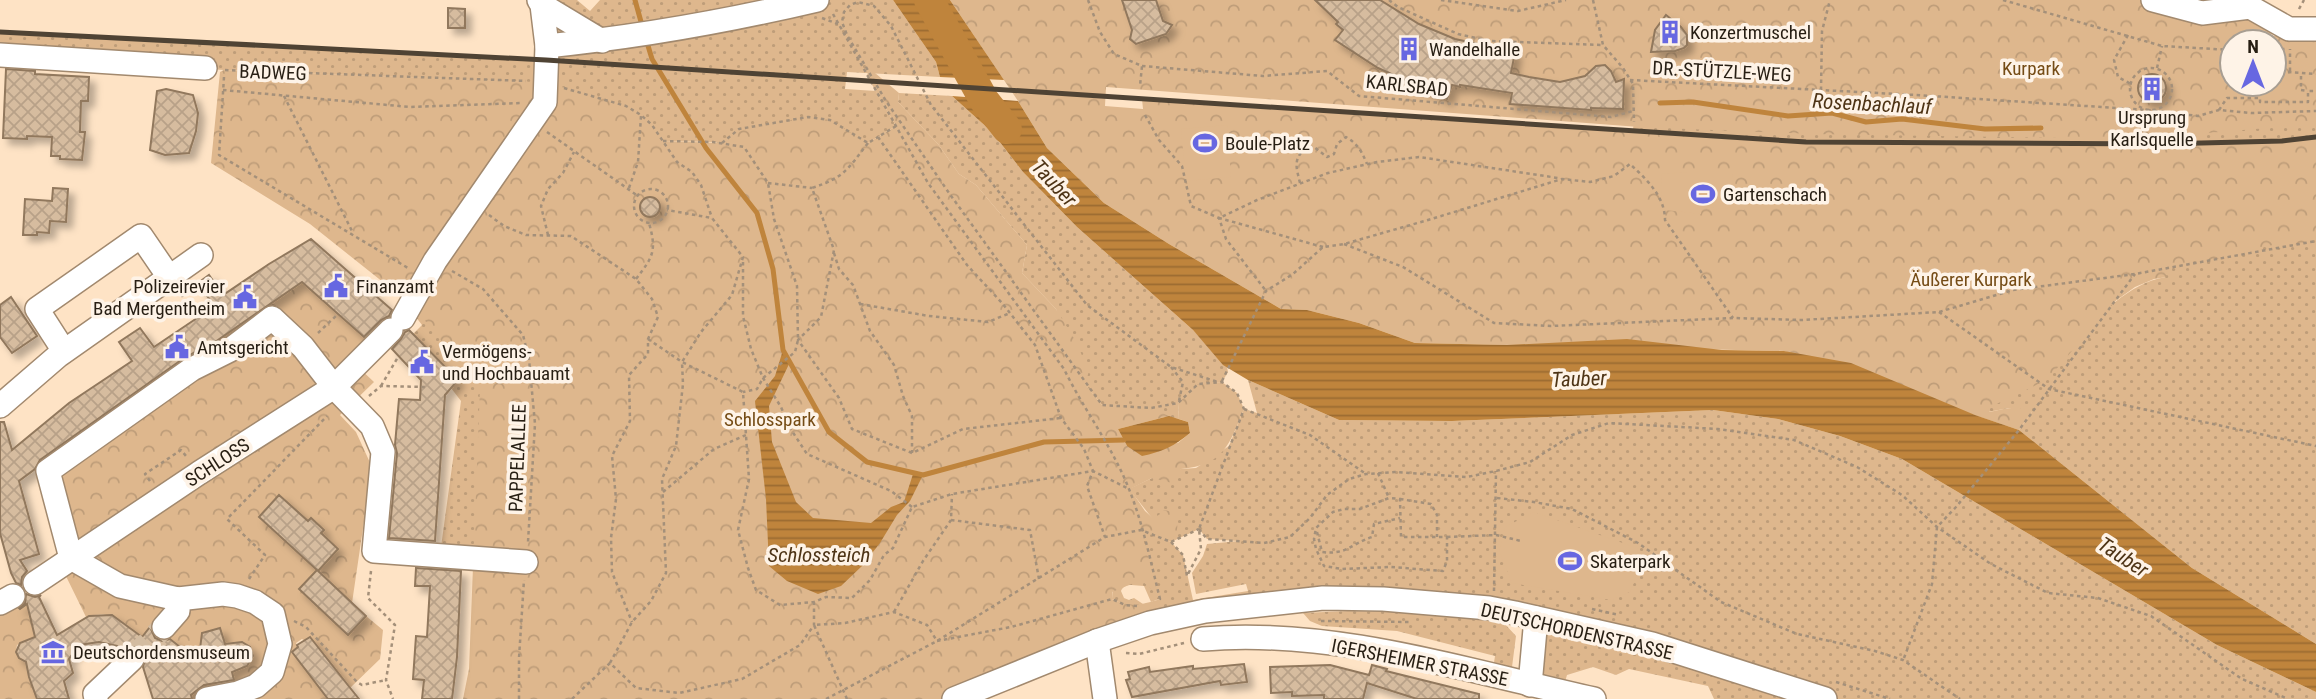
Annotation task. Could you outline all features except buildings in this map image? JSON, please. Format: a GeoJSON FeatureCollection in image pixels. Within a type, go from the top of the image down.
{"type":"FeatureCollection","features":[{"type":"Feature","properties":{"kind":"street"},"geometry":{"type":"LineString","coordinates":[[2153,0],[2202,13],[2250,7],[2272,28]]}},
{"type":"Feature","properties":{"kind":"street"},"geometry":{"type":"LineString","coordinates":[[541,3],[606,41]]}},
{"type":"Feature","properties":{"kind":"street"},"geometry":{"type":"LineString","coordinates":[[541,3],[547,46],[542,102]]}},
{"type":"Feature","properties":{"kind":"street"},"geometry":{"type":"LineString","coordinates":[[547,46],[606,41],[824,6]]}},
{"type":"Feature","properties":{"kind":"street"},"geometry":{"type":"LineString","coordinates":[[2288,36],[2316,29]]}},
{"type":"Feature","properties":{"kind":"street"},"geometry":{"type":"LineString","coordinates":[[0,55],[214,69]]}},
{"type":"Feature","properties":{"kind":"street","name":"SCHLOSS"},"geometry":{"type":"LineString","coordinates":[[35,583],[334,387],[401,319],[430,270],[542,102]]}},
{"type":"Feature","properties":{"kind":"street"},"geometry":{"type":"LineString","coordinates":[[67,349],[37,309],[132,242],[165,281]]}},
{"type":"Feature","properties":{"kind":"street"},"geometry":{"type":"LineString","coordinates":[[0,406],[67,349],[201,255]]}},
{"type":"Feature","properties":{"kind":"street"},"geometry":{"type":"LineString","coordinates":[[207,699],[238,693],[256,686],[272,672],[280,644],[273,614],[255,602],[237,596],[223,594],[177,599],[120,586],[71,558],[48,471],[192,369],[230,350],[272,318],[303,347],[334,387],[372,426],[383,452],[374,551],[526,562]]}},
{"type":"Feature","properties":{"kind":"street","name":"DEUTSCHORDENSTRASSE"},"geometry":{"type":"LineString","coordinates":[[1097,641],[1150,623],[1205,611],[1323,598],[1383,599],[1489,608],[1652,644],[1825,699]]}},
{"type":"Feature","properties":{"kind":"street"},"geometry":{"type":"LineString","coordinates":[[164,626],[178,611],[177,599]]}},
{"type":"Feature","properties":{"kind":"street"},"geometry":{"type":"LineString","coordinates":[[1536,618],[1542,691]]}},
{"type":"Feature","properties":{"kind":"street","name":"IGERSHEIMER STRASSE"},"geometry":{"type":"LineString","coordinates":[[1203,639],[1232,637],[1327,642],[1409,657],[1542,691],[1594,699]]}},
{"type":"Feature","properties":{"kind":"street"},"geometry":{"type":"LineString","coordinates":[[954,699],[1097,641],[1105,699]]}},
{"type":"Feature","properties":{"kind":"street"},"geometry":{"type":"LineString","coordinates":[[96,699],[95,694],[132,659]]}},
{"type":"Feature","properties":{"kind":"path"},"geometry":{"type":"LineString","coordinates":[[1088,0],[1100,32],[1114,54],[1142,66],[1140,86]]}},
{"type":"Feature","properties":{"kind":"path"},"geometry":{"type":"LineString","coordinates":[[1389,0],[1398,7],[1458,34],[1490,41],[1603,45]]}},
{"type":"Feature","properties":{"kind":"path"},"geometry":{"type":"LineString","coordinates":[[1441,0],[1518,11],[1566,0]]}},
{"type":"Feature","properties":{"kind":"path"},"geometry":{"type":"LineString","coordinates":[[1593,0],[1603,45],[1633,84],[1634,122]]}},
{"type":"Feature","properties":{"kind":"path"},"geometry":{"type":"LineString","coordinates":[[1821,91],[1822,30],[1830,0]]}},
{"type":"Feature","properties":{"kind":"path"},"geometry":{"type":"LineString","coordinates":[[2003,0],[2162,46],[2218,49]]}},
{"type":"Feature","properties":{"kind":"path"},"geometry":{"type":"LineString","coordinates":[[1178,403],[1183,383],[1171,367],[1087,304],[931,105],[891,26],[874,6],[858,2],[850,5],[844,12],[842,22],[886,101],[1102,405],[1151,408],[1178,403],[1198,384],[1220,382],[1228,372],[1265,293],[1293,274],[1323,247]]}},
{"type":"Feature","properties":{"kind":"path"},"geometry":{"type":"LineString","coordinates":[[824,6],[897,126],[928,183],[1063,369],[1078,399],[1103,435],[1129,489],[1141,530],[1160,599],[1151,602]]}},
{"type":"Feature","properties":{"kind":"path"},"geometry":{"type":"LineString","coordinates":[[2128,35],[2114,60],[2119,77],[2131,84]]}},
{"type":"Feature","properties":{"kind":"path"},"geometry":{"type":"LineString","coordinates":[[2157,68],[2162,46]]}},
{"type":"Feature","properties":{"kind":"path"},"geometry":{"type":"LineString","coordinates":[[2288,62],[2290,71],[2316,74]]}},
{"type":"Feature","properties":{"kind":"path","name":"KARLSBAD"},"geometry":{"type":"LineString","coordinates":[[1142,66],[1263,76],[1327,71],[1359,96],[1611,117],[1633,111]]}},
{"type":"Feature","properties":{"kind":"path"},"geometry":{"type":"LineString","coordinates":[[2157,68],[2168,76],[2173,90],[2171,97],[2162,107],[2148,110],[2141,108],[2132,97],[2131,84],[2138,73],[2157,68]]}},
{"type":"Feature","properties":{"kind":"path"},"geometry":{"type":"LineString","coordinates":[[214,69],[223,90],[410,107],[542,102],[625,106],[641,114],[652,125],[677,162],[692,172],[701,185],[712,218],[743,257],[743,316],[751,349],[763,378],[807,454],[891,492],[911,506]]}},
{"type":"Feature","properties":{"kind":"path","name":"BADWEG"},"geometry":{"type":"LineString","coordinates":[[214,69],[542,102]]}},
{"type":"Feature","properties":{"kind":"path"},"geometry":{"type":"LineString","coordinates":[[2301,74],[2301,90],[2316,91]]}},
{"type":"Feature","properties":{"kind":"path","name":"DR.-STÜTZLE-WEG"},"geometry":{"type":"LineString","coordinates":[[1630,80],[2148,110],[2198,116],[2219,110]]}},
{"type":"Feature","properties":{"kind":"path","name":"PAPPELALLEE"},"geometry":{"type":"LineString","coordinates":[[223,90],[219,155],[354,235],[430,270],[483,289],[523,335],[529,359],[535,424],[521,613],[519,699]]}},
{"type":"Feature","properties":{"kind":"path"},"geometry":{"type":"LineString","coordinates":[[2260,98],[2260,102],[2308,102],[2308,91]]}},
{"type":"Feature","properties":{"kind":"path"},"geometry":{"type":"LineString","coordinates":[[284,96],[354,235]]}},
{"type":"Feature","properties":{"kind":"path"},"geometry":{"type":"LineString","coordinates":[[2226,98],[2219,110],[2251,113],[2316,111]]}},
{"type":"Feature","properties":{"kind":"path"},"geometry":{"type":"LineString","coordinates":[[542,102],[574,152],[638,195]]}},
{"type":"Feature","properties":{"kind":"path"},"geometry":{"type":"LineString","coordinates":[[629,188],[638,162],[641,114]]}},
{"type":"Feature","properties":{"kind":"path"},"geometry":{"type":"LineString","coordinates":[[1145,115],[1159,140],[1182,166],[1191,206],[1219,218],[1323,247],[1344,244],[1562,178]]}},
{"type":"Feature","properties":{"kind":"path"},"geometry":{"type":"LineString","coordinates":[[722,143],[739,129],[808,117],[830,120],[868,143]]}},
{"type":"Feature","properties":{"kind":"path"},"geometry":{"type":"LineString","coordinates":[[768,183],[812,188],[836,180],[868,143],[897,126]]}},
{"type":"Feature","properties":{"kind":"path"},"geometry":{"type":"LineString","coordinates":[[878,137],[967,265],[1035,345],[1061,418],[1084,449],[1093,471],[1087,486],[1105,537]]}},
{"type":"Feature","properties":{"kind":"path"},"geometry":{"type":"LineString","coordinates":[[1300,183],[1296,167],[1297,156],[1306,147],[1314,147],[1328,157],[1334,154],[1337,144],[1346,137],[1362,151],[1367,164]]}},
{"type":"Feature","properties":{"kind":"path"},"geometry":{"type":"LineString","coordinates":[[663,141],[713,142],[744,147],[768,183],[774,219],[796,286],[799,340],[839,398],[852,429],[912,453],[963,429],[1061,418]]}},
{"type":"Feature","properties":{"kind":"path"},"geometry":{"type":"LineString","coordinates":[[548,235],[541,206],[548,189],[564,173],[574,152]]}},
{"type":"Feature","properties":{"kind":"path"},"geometry":{"type":"LineString","coordinates":[[1219,218],[1257,200],[1328,173],[1367,164],[1419,157],[1590,182],[1614,176],[1630,164],[1650,184],[1665,210],[1665,220],[1733,318]]}},
{"type":"Feature","properties":{"kind":"path"},"geometry":{"type":"LineString","coordinates":[[812,188],[839,269],[853,285],[870,331],[894,365],[902,396],[912,416],[912,453]]}},
{"type":"Feature","properties":{"kind":"path"},"geometry":{"type":"LineString","coordinates":[[647,190],[658,191],[666,199],[667,209],[659,221],[649,223],[636,215],[634,205],[638,195],[647,190]]}},
{"type":"Feature","properties":{"kind":"path"},"geometry":{"type":"LineString","coordinates":[[667,209],[712,218]]}},
{"type":"Feature","properties":{"kind":"path"},"geometry":{"type":"LineString","coordinates":[[471,211],[526,234],[571,236],[636,279],[652,299],[657,317],[648,339],[648,354],[629,375],[630,421],[612,456],[616,499],[611,538],[612,572],[632,622]]}},
{"type":"Feature","properties":{"kind":"path"},"geometry":{"type":"LineString","coordinates":[[1219,218],[1226,239],[1265,293]]}},
{"type":"Feature","properties":{"kind":"path"},"geometry":{"type":"LineString","coordinates":[[636,279],[653,257],[653,238],[649,223]]}},
{"type":"Feature","properties":{"kind":"path"},"geometry":{"type":"LineString","coordinates":[[1344,244],[1403,267],[1494,323],[1551,327],[1733,318],[1802,320],[1940,312],[2013,290],[2136,274],[2316,241]]}},
{"type":"Feature","properties":{"kind":"path"},"geometry":{"type":"LineString","coordinates":[[648,339],[682,362],[743,392],[757,389],[763,378],[793,353],[799,340],[821,317],[834,250]]}},
{"type":"Feature","properties":{"kind":"path"},"geometry":{"type":"LineString","coordinates":[[572,699],[610,663],[632,622],[651,601],[666,573],[662,479],[676,446],[683,384],[682,362],[701,332],[732,295],[743,257]]}},
{"type":"Feature","properties":{"kind":"path"},"geometry":{"type":"LineString","coordinates":[[1903,660],[1932,584],[1937,527],[2019,430],[2136,274]]}},
{"type":"Feature","properties":{"kind":"path"},"geometry":{"type":"LineString","coordinates":[[165,281],[197,318]]}},
{"type":"Feature","properties":{"kind":"path"},"geometry":{"type":"LineString","coordinates":[[860,304],[929,316],[988,322],[1010,313]]}},
{"type":"Feature","properties":{"kind":"path"},"geometry":{"type":"LineString","coordinates":[[1940,312],[2049,389],[2316,446]]}},
{"type":"Feature","properties":{"kind":"path"},"geometry":{"type":"LineString","coordinates":[[303,347],[338,314]]}},
{"type":"Feature","properties":{"kind":"path"},"geometry":{"type":"LineString","coordinates":[[355,408],[381,386],[398,357]]}},
{"type":"Feature","properties":{"kind":"path"},"geometry":{"type":"LineString","coordinates":[[826,699],[937,641],[1105,537],[1141,530],[1171,542],[1183,555],[1186,576],[1201,549],[1199,528],[1244,409],[1237,393],[1220,382],[1171,367]]}},
{"type":"Feature","properties":{"kind":"path"},"geometry":{"type":"LineString","coordinates":[[381,386],[425,387]]}},
{"type":"Feature","properties":{"kind":"path"},"geometry":{"type":"LineString","coordinates":[[237,596],[265,555],[227,519],[330,412],[334,387]]}},
{"type":"Feature","properties":{"kind":"path"},"geometry":{"type":"LineString","coordinates":[[743,392],[749,480],[738,530],[747,568],[756,590],[780,605],[814,602],[826,597],[852,598],[870,580],[884,555],[893,548],[911,506]]}},
{"type":"Feature","properties":{"kind":"path"},"geometry":{"type":"LineString","coordinates":[[1244,409],[1310,435],[1366,474]]}},
{"type":"Feature","properties":{"kind":"path"},"geometry":{"type":"LineString","coordinates":[[1199,528],[1208,539],[1275,542],[1290,537],[1311,518],[1327,495],[1349,480],[1378,473],[1467,477],[1496,471],[1530,462],[1572,435],[1609,423],[1718,429],[1794,440],[1857,467],[1902,495],[1937,527],[1991,564],[2048,593],[2098,598],[2151,616],[2242,679],[2288,699]]}},
{"type":"Feature","properties":{"kind":"path"},"geometry":{"type":"LineString","coordinates":[[662,494],[714,449],[746,435]]}},
{"type":"Feature","properties":{"kind":"path"},"geometry":{"type":"LineString","coordinates":[[911,506],[952,494],[1093,471],[1129,489]]}},
{"type":"Feature","properties":{"kind":"path"},"geometry":{"type":"LineString","coordinates":[[1494,591],[1496,471]]}},
{"type":"Feature","properties":{"kind":"path"},"geometry":{"type":"LineString","coordinates":[[1378,473],[1389,498]]}},
{"type":"Feature","properties":{"kind":"path"},"geometry":{"type":"LineString","coordinates":[[894,612],[923,561],[951,520],[952,494]]}},
{"type":"Feature","properties":{"kind":"path"},"geometry":{"type":"LineString","coordinates":[[1437,537],[1437,515],[1431,504],[1389,498],[1360,509],[1333,512],[1316,528],[1314,539],[1324,566],[1342,569],[1391,567],[1443,571],[1447,561],[1447,537]]}},
{"type":"Feature","properties":{"kind":"path"},"geometry":{"type":"LineString","coordinates":[[1497,498],[1572,509],[1639,543],[1721,602],[1797,634],[1903,660],[1960,699]]}},
{"type":"Feature","properties":{"kind":"path"},"geometry":{"type":"LineString","coordinates":[[1400,499],[1401,537],[1496,535],[1521,541]]}},
{"type":"Feature","properties":{"kind":"path"},"geometry":{"type":"LineString","coordinates":[[1316,528],[1322,552],[1336,554],[1372,537],[1374,524],[1400,518]]}},
{"type":"Feature","properties":{"kind":"path"},"geometry":{"type":"LineString","coordinates":[[951,520],[1030,530],[1039,579]]}},
{"type":"Feature","properties":{"kind":"path"},"geometry":{"type":"LineString","coordinates":[[1171,542],[1199,528]]}},
{"type":"Feature","properties":{"kind":"path"},"geometry":{"type":"LineString","coordinates":[[374,551],[368,598],[395,625],[386,680],[393,699]]}},
{"type":"Feature","properties":{"kind":"path"},"geometry":{"type":"LineString","coordinates":[[937,641],[1011,627],[1112,598],[1125,605],[1143,604]]}},
{"type":"Feature","properties":{"kind":"path"},"geometry":{"type":"LineString","coordinates":[[814,602],[814,625],[847,699]]}},
{"type":"Feature","properties":{"kind":"path"},"geometry":{"type":"LineString","coordinates":[[814,625],[845,623],[894,612],[927,625],[937,641]]}},
{"type":"Feature","properties":{"kind":"path"},"geometry":{"type":"LineString","coordinates":[[273,614],[306,626],[356,682],[362,685],[386,680]]}},
{"type":"Feature","properties":{"kind":"path"},"geometry":{"type":"LineString","coordinates":[[610,663],[636,688],[679,693],[742,679],[800,645],[814,625]]}},
{"type":"Feature","properties":{"kind":"path"},"geometry":{"type":"LineString","coordinates":[[1119,652],[1139,654],[1203,639]]}},
{"type":"Feature","properties":{"kind":"green space"},"geometry":{"type":"Polygon","coordinates":[[[539,0],[577,0],[590,11],[600,0],[893,0],[936,62],[940,77],[847,72],[845,89],[876,91],[896,126],[868,143],[744,147],[713,142],[663,141],[526,562],[441,547],[461,401],[451,388],[458,380],[413,334],[422,325],[409,308],[546,83],[224,70],[0,55],[0,32],[546,60],[539,0]]]}},
{"type":"Feature","properties":{"kind":"green space"},"geometry":{"type":"Polygon","coordinates":[[[950,0],[2153,0],[2250,7],[2287,28],[2218,28],[2218,98],[2288,98],[2288,36],[2316,36],[2316,124],[2195,134],[2194,138],[1813,134],[1639,127],[1106,87],[1105,106],[1143,109],[1142,99],[1806,142],[2161,144],[2282,141],[2316,137],[2316,238],[2274,249],[2273,245],[2252,249],[2252,252],[2206,261],[2204,257],[2186,260],[2184,265],[2163,269],[2167,277],[2135,287],[2114,302],[2047,380],[1988,408],[1989,412],[2016,408],[2032,412],[2019,430],[1784,351],[1415,343],[1359,323],[1307,310],[1281,309],[1104,203],[1047,148],[950,0]]]}},
{"type":"Feature","properties":{"kind":"green space"},"geometry":{"type":"Polygon","coordinates":[[[2288,62],[2316,111],[2316,137],[2282,141],[2161,144],[1806,142],[1633,129],[1634,122],[2198,116],[2218,97],[2288,98],[2288,62]]]}},
{"type":"Feature","properties":{"kind":"green space","name":"Schlosspark"},"geometry":{"type":"Polygon","coordinates":[[[869,68],[899,93],[898,102],[938,144],[959,174],[976,185],[1027,245],[1022,273],[1056,309],[1075,340],[1089,371],[1085,384],[1102,405],[1151,408],[1169,416],[1118,429],[1127,446],[1178,443],[1190,433],[1188,422],[1179,419],[1178,403],[1198,384],[1222,382],[1237,393],[1244,409],[1229,443],[1216,458],[1195,467],[1181,469],[1172,483],[1152,478],[1130,489],[1154,519],[1164,510],[1178,513],[1177,532],[1171,542],[1141,531],[1159,596],[1141,580],[1112,592],[1112,599],[1131,605],[1160,599],[1150,623],[954,699],[463,699],[469,669],[480,388],[413,306],[310,224],[211,163],[220,72],[224,70],[547,83],[632,109],[648,121],[663,141],[722,143],[739,129],[808,117],[830,120],[868,143],[896,126],[867,76],[869,68]]]}},
{"type":"Feature","properties":{"kind":"green space"},"geometry":{"type":"Polygon","coordinates":[[[899,93],[952,96],[992,132],[1023,172],[1077,227],[1193,330],[1227,367],[1228,372],[1222,382],[1198,385],[1178,403],[1179,419],[1102,405],[1085,384],[1056,309],[1022,273],[1027,245],[976,185],[959,174],[938,144],[898,102],[899,93]]]}},
{"type":"Feature","properties":{"kind":"green space","name":"Boule-Platz"},"geometry":{"type":"Polygon","coordinates":[[[1227,125],[1231,177],[1186,181],[1181,129],[1227,125]]]}},
{"type":"Feature","properties":{"kind":"green space","name":"Gartenschach"},"geometry":{"type":"Polygon","coordinates":[[[1732,172],[1733,186],[1744,187],[1744,210],[1702,207],[1701,214],[1665,210],[1661,201],[1662,174],[1732,172]]]}},
{"type":"Feature","properties":{"kind":"green space"},"geometry":{"type":"Polygon","coordinates":[[[1231,177],[2115,302],[2139,286],[2166,277],[2162,269],[2216,243],[2275,229],[2274,248],[2316,230],[2316,644],[2192,568],[2019,430],[2032,412],[2009,408],[1988,412],[1987,396],[1231,177]]]}},
{"type":"Feature","properties":{"kind":"green space"},"geometry":{"type":"Polygon","coordinates":[[[277,259],[372,343],[356,365],[374,382],[340,415],[356,432],[372,467],[352,603],[318,571],[338,550],[321,533],[323,529],[311,518],[308,521],[280,495],[259,517],[317,570],[349,634],[366,616],[383,630],[380,659],[350,688],[321,651],[302,639],[296,643],[298,647],[292,652],[330,699],[192,699],[189,687],[214,680],[218,694],[236,688],[232,672],[250,663],[250,648],[242,642],[225,644],[220,628],[202,633],[201,647],[178,653],[179,646],[167,638],[155,621],[142,637],[117,618],[103,615],[86,617],[61,566],[38,466],[288,292],[273,261],[277,259]]]}},
{"type":"Feature","properties":{"kind":"green space"},"geometry":{"type":"Polygon","coordinates":[[[1248,380],[1339,420],[1452,421],[1713,410],[1778,419],[1840,436],[1902,459],[2217,645],[2316,692],[2316,699],[1714,699],[1708,686],[1629,669],[1616,675],[1593,667],[1567,675],[1562,692],[1530,685],[1536,618],[1383,599],[1150,623],[1159,599],[1151,602],[1144,586],[1128,585],[1121,591],[1124,598],[1134,598],[1143,604],[1123,604],[1112,599],[1113,583],[1141,530],[1171,542],[1129,489],[1152,478],[1181,469],[1196,468],[1229,446],[1244,409],[1257,413],[1248,380]],[[1199,529],[1171,542],[1183,555],[1193,600],[1248,591],[1246,584],[1196,594],[1192,573],[1207,544],[1239,541],[1207,539],[1199,529]]]}},
{"type":"Feature","properties":{"kind":"green space","name":"Skaterpark"},"geometry":{"type":"Polygon","coordinates":[[[1534,512],[1637,548],[1639,571],[1630,592],[1611,600],[1512,583],[1499,551],[1505,527],[1534,512]]]}},
{"type":"Feature","properties":{"kind":"green space"},"geometry":{"type":"Polygon","coordinates":[[[15,601],[20,609],[27,604],[37,647],[23,642],[17,645],[16,652],[19,658],[25,660],[37,699],[0,699],[0,610],[15,601]]]}},
{"type":"Feature","properties":{"kind":"green space"},"geometry":{"type":"Polygon","coordinates":[[[1416,612],[1504,623],[1516,636],[1512,667],[1493,669],[1495,656],[1397,631],[1322,626],[1310,621],[1303,613],[1416,612]]]}},
{"type":"Feature","properties":{"kind":"water"},"geometry":{"type":"Polygon","coordinates":[[[893,0],[950,0],[1004,80],[940,77],[936,62],[893,0]]]}},
{"type":"Feature","properties":{"kind":"water"},"geometry":{"type":"Polygon","coordinates":[[[952,96],[1018,101],[1047,148],[1104,203],[1281,309],[1307,310],[1359,323],[1415,343],[1507,345],[1627,339],[1722,350],[1784,351],[1851,363],[1975,415],[2019,430],[2192,568],[2316,644],[2316,692],[2217,645],[1902,459],[1840,436],[1778,419],[1713,410],[1452,421],[1339,420],[1248,380],[1223,365],[1193,330],[1077,227],[1023,172],[992,132],[952,96]]]}},
{"type":"Feature","properties":{"kind":"water","name":"Schlossteich"},"geometry":{"type":"Polygon","coordinates":[[[783,350],[790,362],[769,406],[772,442],[796,502],[813,518],[871,523],[891,507],[904,502],[913,474],[923,475],[910,501],[897,515],[862,566],[841,586],[818,594],[787,581],[769,566],[766,499],[755,401],[775,376],[783,350]]]}},
{"type":"Feature","properties":{"kind":"water"},"geometry":{"type":"Polygon","coordinates":[[[1169,416],[1188,422],[1190,433],[1173,445],[1142,456],[1127,446],[1118,429],[1169,416]]]}},
{"type":"Feature","properties":{"kind":"waterway"},"geometry":{"type":"LineString","coordinates":[[635,0],[643,29]]}},
{"type":"Feature","properties":{"kind":"waterway","name":"Tauber"},"geometry":{"type":"LineString","coordinates":[[929,0],[984,100],[1007,129]]}},
{"type":"Feature","properties":{"kind":"waterway"},"geometry":{"type":"LineString","coordinates":[[646,39],[652,59],[706,148],[757,213],[773,269],[783,350],[829,432],[867,462],[923,475],[1044,442],[1124,440]]}},
{"type":"Feature","properties":{"kind":"waterway","name":"Rosenbachlauf"},"geometry":{"type":"LineString","coordinates":[[1660,103],[1693,102],[1788,116],[1832,113],[1866,122],[1902,119],[1985,129],[2041,128]]}},
{"type":"Feature","properties":{"kind":"tunnel"},"geometry":{"type":"LineString","coordinates":[[132,659],[164,627]]}},
{"type":"Feature","properties":{"kind":"railway"},"geometry":{"type":"LineString","coordinates":[[0,32],[546,60],[1806,142],[2161,144],[2282,141],[2316,137]]}},
{"type":"Feature","properties":{"kind":"place","name":"Konzertmuschel"},"geometry":{"type":"Point","coordinates":[1670,32]}},
{"type":"Feature","properties":{"kind":"place","name":"Wandelhalle"},"geometry":{"type":"Point","coordinates":[1409,49]}},
{"type":"Feature","properties":{"kind":"place","name":"Ursprung Karlsquelle"},"geometry":{"type":"Point","coordinates":[2152,89]}},
{"type":"Feature","properties":{"kind":"place","name":"Boule-Platz"},"geometry":{"type":"Point","coordinates":[1205,143]}},
{"type":"Feature","properties":{"kind":"place","name":"Gartenschach"},"geometry":{"type":"Point","coordinates":[1703,194]}},
{"type":"Feature","properties":{"kind":"place","name":"Finanzamt"},"geometry":{"type":"Point","coordinates":[336,286]}},
{"type":"Feature","properties":{"kind":"place","name":"Polizeirevier Bad Mergentheim"},"geometry":{"type":"Point","coordinates":[245,297]}},
{"type":"Feature","properties":{"kind":"place","name":"Amtsgericht"},"geometry":{"type":"Point","coordinates":[177,347]}},
{"type":"Feature","properties":{"kind":"place","name":"Vermögens- und Hochbauamt"},"geometry":{"type":"Point","coordinates":[422,362]}},
{"type":"Feature","properties":{"kind":"place","name":"Skaterpark"},"geometry":{"type":"Point","coordinates":[1570,561]}},
{"type":"Feature","properties":{"kind":"place","name":"Deutschordensmuseum"},"geometry":{"type":"Point","coordinates":[53,652]}},
{"type":"Feature","properties":{"kind":"park label","name":"Kurpark"},"geometry":{"type":"Point","coordinates":[2031,68]}},
{"type":"Feature","properties":{"kind":"park label","name":"Äußerer Kurpark"},"geometry":{"type":"Point","coordinates":[1971,279]}}]}
